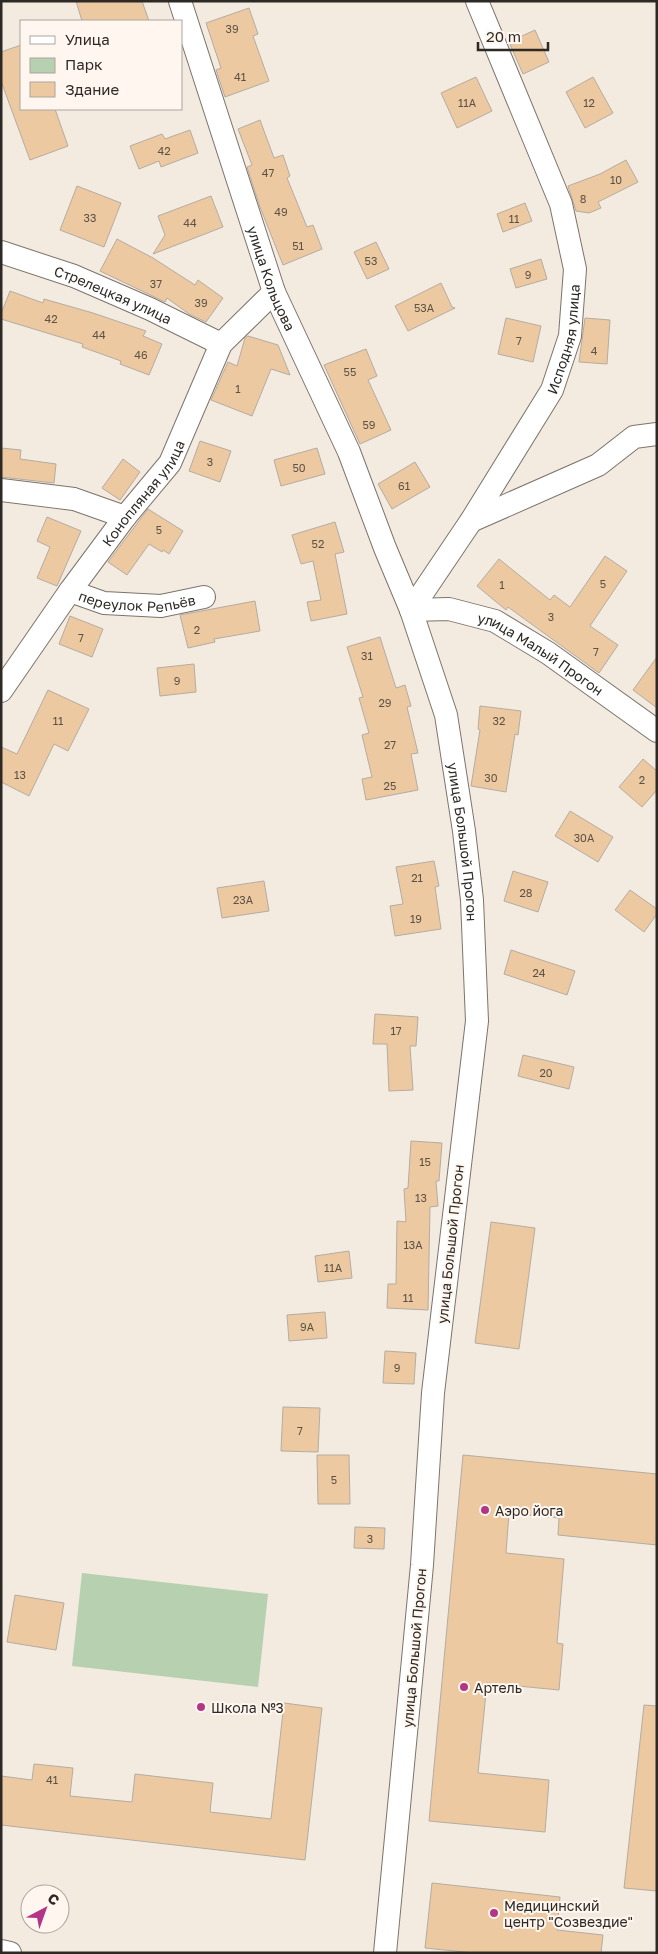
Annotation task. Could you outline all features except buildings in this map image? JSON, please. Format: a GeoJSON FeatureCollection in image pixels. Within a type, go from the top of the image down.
{"type":"FeatureCollection","features":[{"type":"Feature","properties":{"kind":"street","name":"улица Кольцова"},"geometry":{"type":"LineString","coordinates":[[180,1],[274,292],[349,452],[385,548]]}},
{"type":"Feature","properties":{"kind":"street","name":"Исподняя улица"},"geometry":{"type":"LineString","coordinates":[[411,610],[471,521],[552,390],[570,336],[574,269],[561,204],[477,1]]}},
{"type":"Feature","properties":{"kind":"street","name":"Стрелецкая улица"},"geometry":{"type":"LineString","coordinates":[[1,252],[74,276],[150,309],[221,344]]}},
{"type":"Feature","properties":{"kind":"street","name":"Конопляная улица"},"geometry":{"type":"LineString","coordinates":[[1,691],[70,590],[124,516],[170,463],[221,344],[274,292]]}},
{"type":"Feature","properties":{"kind":"street"},"geometry":{"type":"LineString","coordinates":[[471,521],[598,465],[634,437],[657,434]]}},
{"type":"Feature","properties":{"kind":"street"},"geometry":{"type":"LineString","coordinates":[[1,490],[74,499],[124,516]]}},
{"type":"Feature","properties":{"kind":"street","name":"улица Большой Прогон"},"geometry":{"type":"LineString","coordinates":[[385,548],[411,610],[446,715],[464,831],[472,900],[477,1021],[434,1393],[422,1565],[385,1953]]}},
{"type":"Feature","properties":{"kind":"street","name":"переулок Репьёв"},"geometry":{"type":"LineString","coordinates":[[70,590],[104,603],[161,606],[204,597]]}},
{"type":"Feature","properties":{"kind":"street","name":"улица Малый Прогон"},"geometry":{"type":"LineString","coordinates":[[411,610],[449,609],[495,621],[548,653],[657,731]]}},
{"type":"Feature","properties":{"kind":"street"},"geometry":{"type":"LineString","coordinates":[[1,1951],[10,1953]]}},
{"type":"Feature","properties":{"kind":"green space"},"geometry":{"type":"Polygon","coordinates":[[[82,1573],[268,1594],[258,1687],[72,1666],[82,1573]]]}},
{"type":"Feature","properties":{"kind":"place","name":"Аэро йога"},"geometry":{"type":"Point","coordinates":[485,1510]}},
{"type":"Feature","properties":{"kind":"place","name":"Артель"},"geometry":{"type":"Point","coordinates":[464,1687]}},
{"type":"Feature","properties":{"kind":"place","name":"Школа №3"},"geometry":{"type":"Point","coordinates":[201,1707]}},
{"type":"Feature","properties":{"kind":"place","name":"Медицинский центр \"Созвездие\""},"geometry":{"type":"Point","coordinates":[494,1913]}}]}
